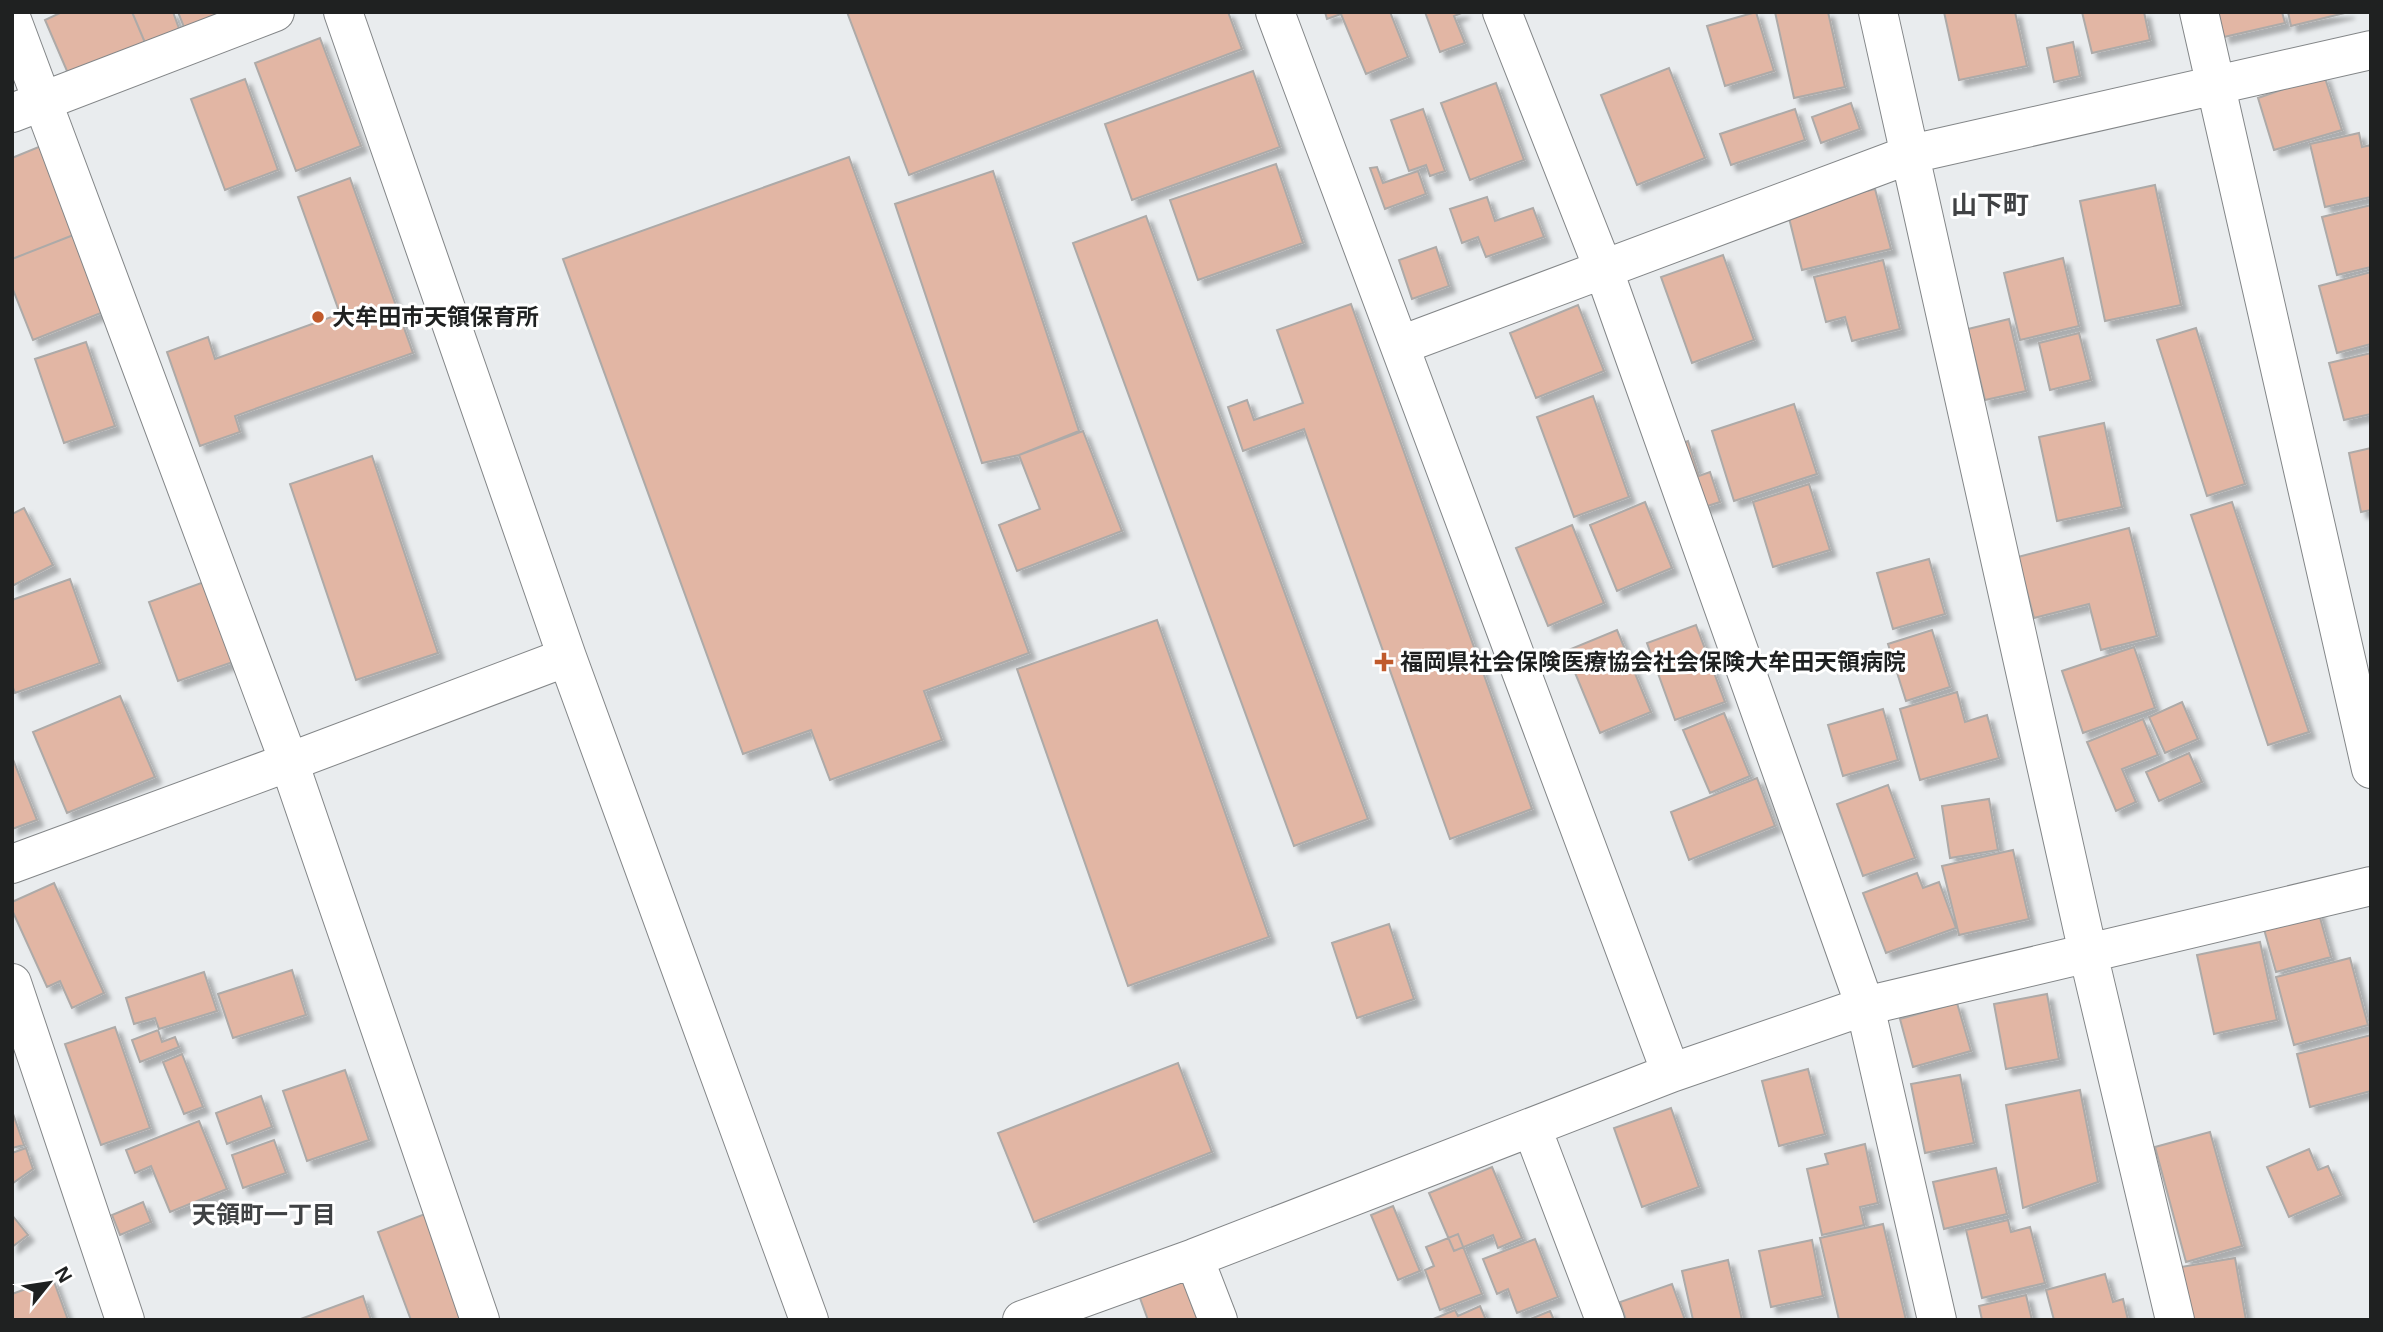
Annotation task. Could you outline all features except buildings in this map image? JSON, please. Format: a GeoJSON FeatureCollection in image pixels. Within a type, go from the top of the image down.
{"type":"FeatureCollection","features":[{"type":"Feature","properties":{"kind":"street"},"geometry":{"type":"LineString","coordinates":[[27,107],[275,12]]}},
{"type":"Feature","properties":{"kind":"street"},"geometry":{"type":"LineString","coordinates":[[343,12],[567,657],[809,1320]]}},
{"type":"Feature","properties":{"kind":"street"},"geometry":{"type":"LineString","coordinates":[[1275,12],[1671,1073]]}},
{"type":"Feature","properties":{"kind":"street"},"geometry":{"type":"LineString","coordinates":[[1502,12],[1603,268],[1865,1006],[1937,1320]]}},
{"type":"Feature","properties":{"kind":"street"},"geometry":{"type":"LineString","coordinates":[[1878,12],[2088,953],[2175,1320]]}},
{"type":"Feature","properties":{"kind":"street"},"geometry":{"type":"LineString","coordinates":[[2199,12],[2371,769]]}},
{"type":"Feature","properties":{"kind":"street"},"geometry":{"type":"LineString","coordinates":[[12,20],[27,107],[289,762],[480,1320]]}},
{"type":"Feature","properties":{"kind":"street"},"geometry":{"type":"LineString","coordinates":[[1401,345],[1911,154],[2371,50]]}},
{"type":"Feature","properties":{"kind":"street"},"geometry":{"type":"LineString","coordinates":[[12,864],[567,657]]}},
{"type":"Feature","properties":{"kind":"street"},"geometry":{"type":"LineString","coordinates":[[1022,1320],[1194,1258],[1671,1073],[1865,1006],[2371,886]]}},
{"type":"Feature","properties":{"kind":"street"},"geometry":{"type":"LineString","coordinates":[[12,983],[125,1320]]}},
{"type":"Feature","properties":{"kind":"street"},"geometry":{"type":"LineString","coordinates":[[1532,1128],[1605,1320]]}},
{"type":"Feature","properties":{"kind":"street"},"geometry":{"type":"LineString","coordinates":[[1194,1258],[1218,1320]]}},
{"type":"Feature","properties":{"kind":"place","name":"大牟田市天領保育所"},"geometry":{"type":"Point","coordinates":[318,317]}},
{"type":"Feature","properties":{"kind":"place","name":"福岡県社会保険医療協会社会保険大牟田天領病院"},"geometry":{"type":"Point","coordinates":[1384,662]}},
{"type":"Feature","properties":{"kind":"district","name":"山下町"},"geometry":{"type":"Point","coordinates":[1990,205]}},
{"type":"Feature","properties":{"kind":"district","name":"天領町一丁目"},"geometry":{"type":"Point","coordinates":[264,1215]}}]}
